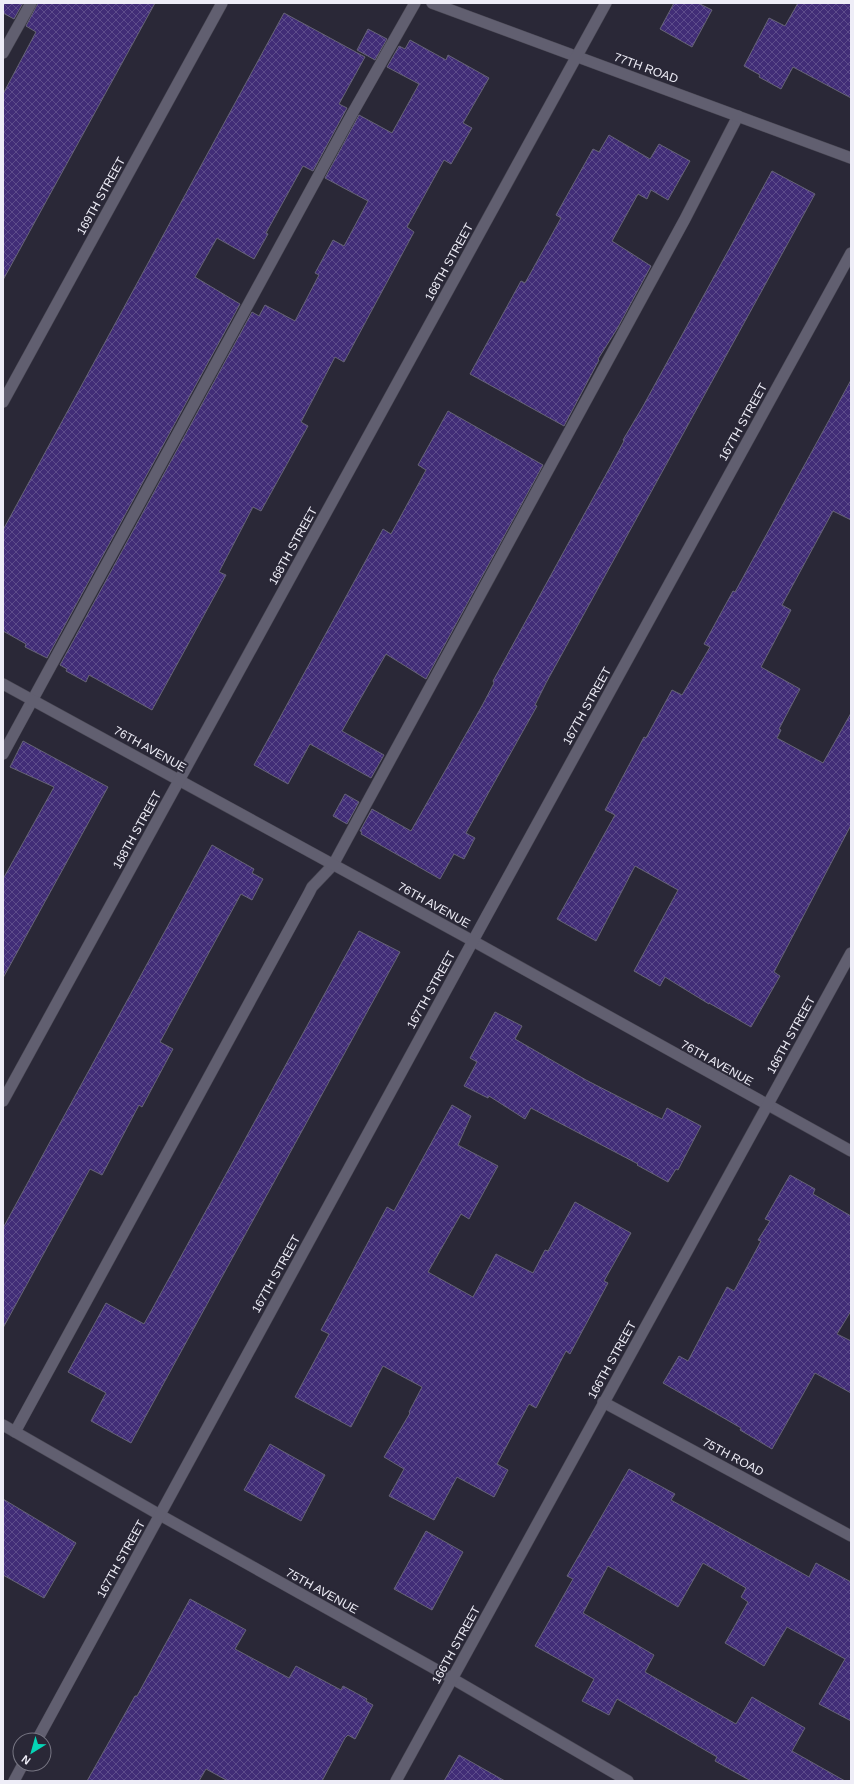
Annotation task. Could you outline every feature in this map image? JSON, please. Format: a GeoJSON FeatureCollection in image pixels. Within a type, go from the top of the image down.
{"type":"FeatureCollection","features":[{"type":"Feature","properties":{"kind":"street"},"geometry":{"type":"LineString","coordinates":[[3,53],[31,3]]}},
{"type":"Feature","properties":{"kind":"street","name":"169TH STREET"},"geometry":{"type":"LineString","coordinates":[[3,402],[222,3]]}},
{"type":"Feature","properties":{"kind":"street"},"geometry":{"type":"LineString","coordinates":[[3,754],[34,700],[352,114],[415,3]]}},
{"type":"Feature","properties":{"kind":"street","name":"77TH ROAD"},"geometry":{"type":"LineString","coordinates":[[432,3],[851,158]]}},
{"type":"Feature","properties":{"kind":"street","name":"168TH STREET"},"geometry":{"type":"LineString","coordinates":[[3,1101],[606,3]]}},
{"type":"Feature","properties":{"kind":"street"},"geometry":{"type":"LineString","coordinates":[[15,1432],[309,892],[333,865],[685,219],[738,116]]}},
{"type":"Feature","properties":{"kind":"street","name":"167TH STREET"},"geometry":{"type":"LineString","coordinates":[[41,1732],[473,941],[851,253]]}},
{"type":"Feature","properties":{"kind":"street","name":"76TH AVENUE"},"geometry":{"type":"LineString","coordinates":[[3,684],[473,941],[851,1152]]}},
{"type":"Feature","properties":{"kind":"street","name":"166TH STREET"},"geometry":{"type":"LineString","coordinates":[[396,1781],[851,953]]}},
{"type":"Feature","properties":{"kind":"street","name":"75TH ROAD"},"geometry":{"type":"LineString","coordinates":[[603,1402],[851,1536]]}},
{"type":"Feature","properties":{"kind":"street","name":"75TH AVENUE"},"geometry":{"type":"LineString","coordinates":[[3,1425],[160,1515],[453,1679],[628,1781]]}},
{"type":"Feature","properties":{"kind":"street"},"geometry":{"type":"LineString","coordinates":[[14,1781],[19,1772]]}},
{"type":"Feature","properties":{"kind":"building"},"geometry":{"type":"Polygon","coordinates":[[[3,3],[23,3],[14,19],[3,13],[3,3]]]}},
{"type":"Feature","properties":{"kind":"building"},"geometry":{"type":"Polygon","coordinates":[[[38,3],[155,3],[3,280],[3,94],[36,32],[26,26],[38,3]]]}},
{"type":"Feature","properties":{"kind":"building"},"geometry":{"type":"Polygon","coordinates":[[[674,3],[698,3],[712,10],[692,47],[660,29],[674,3]]]}},
{"type":"Feature","properties":{"kind":"building"},"geometry":{"type":"Polygon","coordinates":[[[798,3],[851,3],[851,98],[793,67],[781,89],[759,77],[760,75],[744,66],[769,18],[785,26],[798,3]]]}},
{"type":"Feature","properties":{"kind":"building"},"geometry":{"type":"Polygon","coordinates":[[[284,13],[365,57],[339,104],[347,108],[313,171],[303,166],[266,233],[268,234],[254,259],[217,238],[195,277],[240,304],[47,658],[25,647],[26,644],[3,631],[3,530],[284,13]]]}},
{"type":"Feature","properties":{"kind":"building"},"geometry":{"type":"Polygon","coordinates":[[[368,29],[387,39],[375,60],[357,50],[368,29]]]}},
{"type":"Feature","properties":{"kind":"building"},"geometry":{"type":"Polygon","coordinates":[[[410,40],[446,60],[448,55],[489,78],[463,123],[472,128],[451,164],[444,160],[407,227],[414,232],[344,362],[335,357],[301,422],[308,426],[261,511],[253,507],[219,572],[226,575],[152,710],[89,675],[86,682],[66,671],[67,669],[60,665],[252,312],[259,316],[265,305],[295,321],[319,275],[315,273],[333,240],[344,246],[368,201],[325,178],[359,115],[392,133],[419,84],[387,67],[399,46],[405,49],[410,40]]]}},
{"type":"Feature","properties":{"kind":"building"},"geometry":{"type":"Polygon","coordinates":[[[609,135],[650,159],[659,144],[690,161],[668,200],[651,190],[647,199],[638,194],[612,241],[651,266],[617,329],[598,359],[599,360],[564,426],[470,374],[521,281],[525,283],[561,218],[556,215],[593,149],[599,152],[609,135]]]}},
{"type":"Feature","properties":{"kind":"building"},"geometry":{"type":"Polygon","coordinates":[[[772,171],[815,194],[546,683],[535,705],[537,706],[466,833],[475,838],[464,859],[454,854],[440,879],[361,834],[362,832],[360,831],[372,809],[411,831],[483,704],[494,683],[493,681],[609,469],[624,441],[623,440],[772,171]]]}},
{"type":"Feature","properties":{"kind":"building"},"geometry":{"type":"Polygon","coordinates":[[[851,380],[851,520],[833,511],[782,605],[791,610],[761,667],[800,689],[779,729],[781,730],[777,738],[823,763],[851,713],[851,825],[774,972],[780,976],[751,1027],[709,1004],[665,977],[660,986],[634,971],[678,890],[635,866],[596,941],[557,919],[615,815],[605,810],[644,737],[646,738],[672,690],[682,695],[710,647],[704,644],[733,591],[735,592],[851,380]]]}},
{"type":"Feature","properties":{"kind":"building"},"geometry":{"type":"Polygon","coordinates":[[[448,411],[543,465],[426,679],[386,654],[342,731],[384,755],[371,778],[310,744],[288,784],[254,765],[383,529],[391,534],[426,470],[418,465],[448,411]]]}},
{"type":"Feature","properties":{"kind":"building"},"geometry":{"type":"Polygon","coordinates":[[[23,741],[108,787],[3,978],[3,879],[54,787],[10,767],[23,741]]]}},
{"type":"Feature","properties":{"kind":"building"},"geometry":{"type":"Polygon","coordinates":[[[345,794],[359,802],[347,824],[333,816],[345,794]]]}},
{"type":"Feature","properties":{"kind":"building"},"geometry":{"type":"Polygon","coordinates":[[[212,845],[254,869],[252,873],[263,879],[252,900],[241,894],[160,1042],[173,1049],[142,1107],[139,1105],[102,1175],[90,1169],[3,1328],[3,1228],[212,845]]]}},
{"type":"Feature","properties":{"kind":"building"},"geometry":{"type":"Polygon","coordinates":[[[359,931],[400,952],[131,1443],[91,1421],[106,1393],[68,1372],[106,1303],[144,1324],[359,931]]]}},
{"type":"Feature","properties":{"kind":"building"},"geometry":{"type":"Polygon","coordinates":[[[495,1012],[522,1026],[515,1039],[586,1080],[662,1119],[667,1108],[701,1126],[678,1170],[676,1169],[668,1182],[637,1165],[638,1164],[531,1108],[525,1119],[489,1096],[488,1098],[464,1086],[477,1062],[470,1058],[495,1012]]]}},
{"type":"Feature","properties":{"kind":"building"},"geometry":{"type":"Polygon","coordinates":[[[452,1105],[471,1116],[458,1145],[498,1166],[469,1219],[461,1214],[428,1272],[473,1297],[496,1254],[533,1273],[545,1250],[548,1251],[575,1202],[631,1233],[604,1281],[608,1283],[570,1354],[566,1351],[536,1408],[529,1404],[497,1464],[508,1470],[494,1497],[457,1477],[434,1520],[389,1496],[404,1469],[384,1457],[410,1413],[409,1412],[422,1387],[383,1366],[351,1427],[295,1397],[329,1334],[321,1330],[387,1207],[394,1211],[452,1105]]]}},
{"type":"Feature","properties":{"kind":"building"},"geometry":{"type":"Polygon","coordinates":[[[790,1175],[815,1189],[813,1194],[851,1216],[851,1311],[837,1334],[851,1341],[851,1393],[815,1373],[772,1449],[740,1430],[741,1428],[663,1383],[679,1356],[688,1361],[727,1287],[734,1291],[761,1241],[758,1240],[770,1221],[765,1219],[790,1175]]]}},
{"type":"Feature","properties":{"kind":"building"},"geometry":{"type":"Polygon","coordinates":[[[270,1444],[325,1475],[301,1521],[244,1490],[270,1444]]]}},
{"type":"Feature","properties":{"kind":"building"},"geometry":{"type":"Polygon","coordinates":[[[629,1469],[675,1494],[671,1500],[809,1577],[816,1563],[851,1582],[851,1721],[819,1704],[845,1659],[787,1627],[764,1666],[725,1643],[748,1602],[741,1597],[746,1588],[703,1563],[678,1607],[608,1566],[583,1613],[654,1655],[645,1672],[736,1724],[752,1697],[805,1728],[792,1751],[845,1781],[751,1781],[715,1761],[717,1757],[617,1699],[609,1715],[582,1701],[594,1679],[535,1646],[573,1579],[567,1576],[629,1469]]]}},
{"type":"Feature","properties":{"kind":"building"},"geometry":{"type":"Polygon","coordinates":[[[3,1499],[76,1543],[44,1598],[3,1575],[3,1499]]]}},
{"type":"Feature","properties":{"kind":"building"},"geometry":{"type":"Polygon","coordinates":[[[426,1531],[463,1552],[432,1610],[394,1589],[426,1531]]]}},
{"type":"Feature","properties":{"kind":"building"},"geometry":{"type":"Polygon","coordinates":[[[190,1599],[246,1630],[235,1649],[289,1678],[296,1666],[341,1690],[343,1686],[367,1699],[366,1701],[373,1705],[355,1739],[348,1735],[345,1738],[322,1781],[228,1781],[206,1769],[199,1781],[87,1781],[135,1696],[137,1696],[190,1599]]]}},
{"type":"Feature","properties":{"kind":"building"},"geometry":{"type":"Polygon","coordinates":[[[459,1755],[505,1781],[444,1781],[459,1755]]]}}]}
